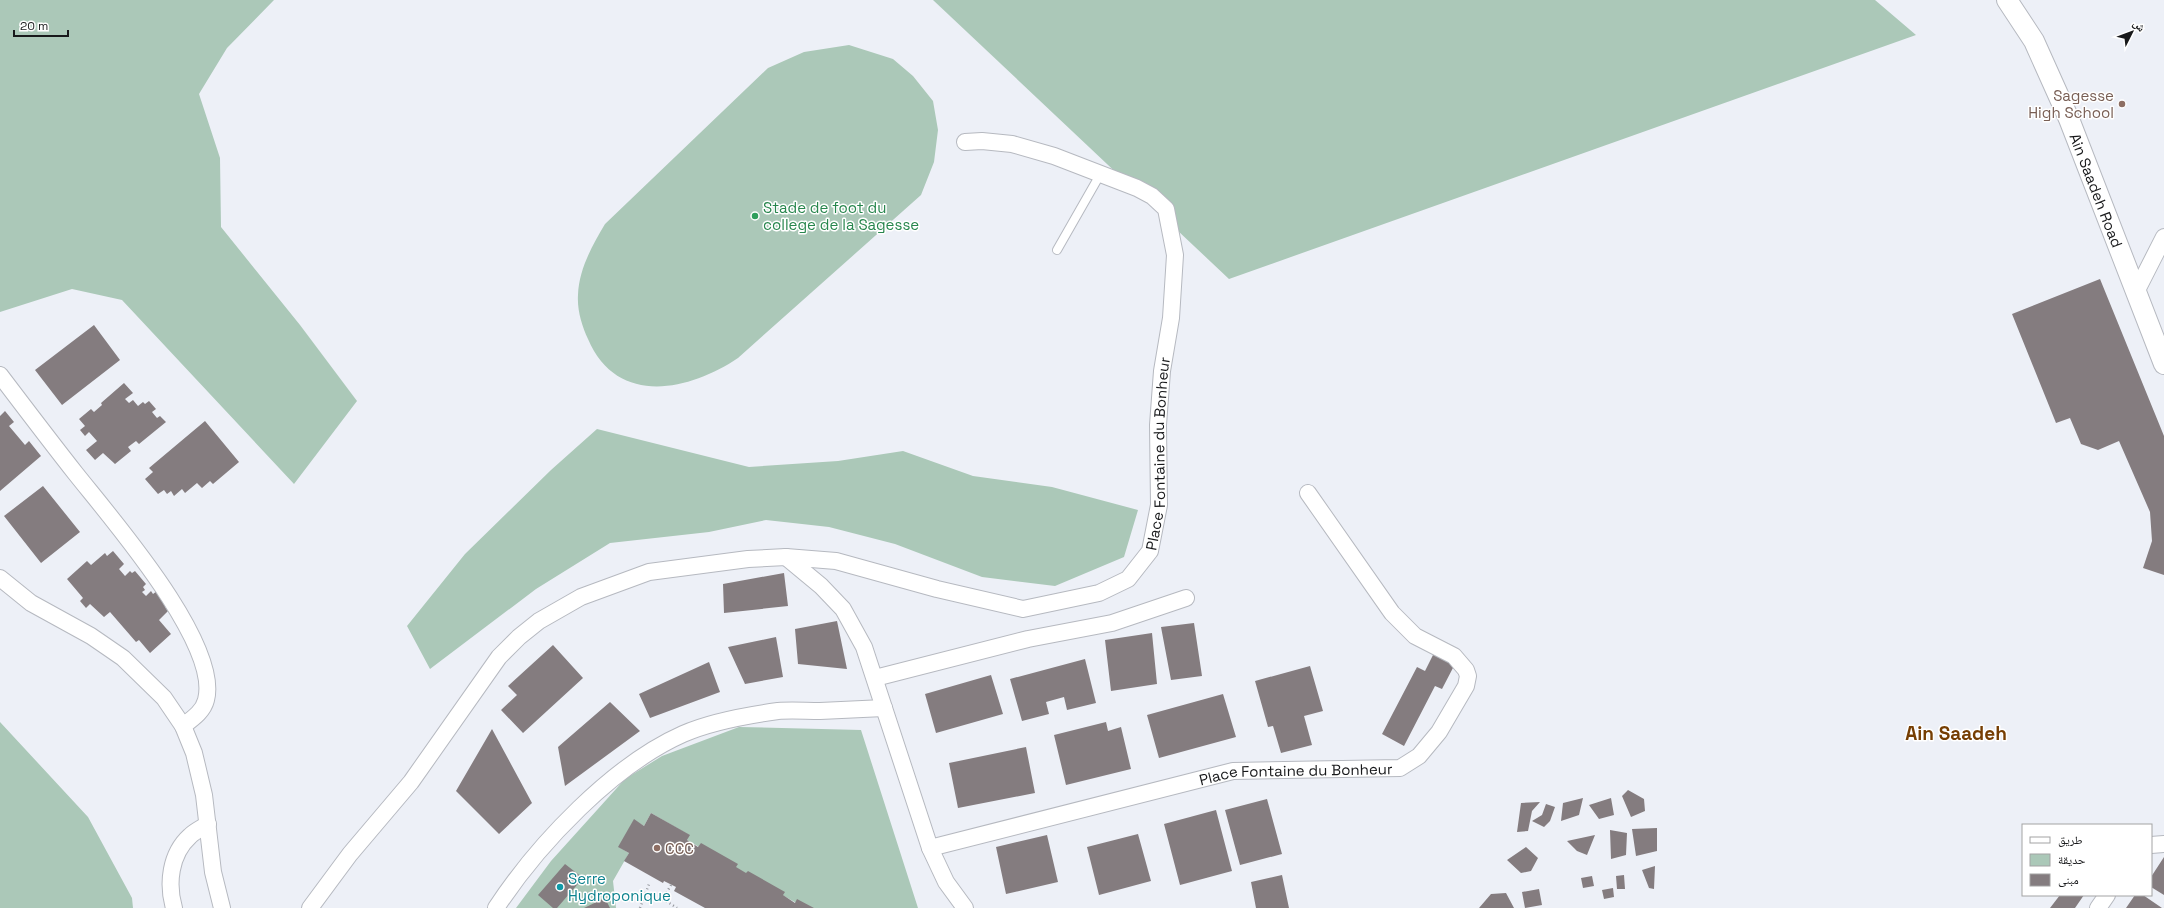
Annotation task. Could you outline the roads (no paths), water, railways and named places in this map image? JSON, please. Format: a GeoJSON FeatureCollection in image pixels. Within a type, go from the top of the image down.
{"type":"FeatureCollection","features":[{"type":"Feature","properties":{"kind":"street","name":"Ain Saadeh Road"},"geometry":{"type":"LineString","coordinates":[[2007,0],[2034,41],[2069,119],[2164,364]]}},
{"type":"Feature","properties":{"kind":"street","name":"Place Fontaine du Bonheur"},"geometry":{"type":"LineString","coordinates":[[310,908],[350,854],[411,782],[499,657],[539,620],[581,597],[649,572],[786,557],[836,561],[937,589],[1023,609],[1099,593],[1128,579],[1150,551],[1159,505],[1158,424],[1162,371],[1171,318],[1175,255],[1166,209],[1152,196],[1101,173],[1012,144],[982,141],[965,142]]}},
{"type":"Feature","properties":{"kind":"street"},"geometry":{"type":"LineString","coordinates":[[2136,292],[2164,237]]}},
{"type":"Feature","properties":{"kind":"street"},"geometry":{"type":"LineString","coordinates":[[0,375],[77,475],[118,525],[165,592],[200,651],[206,676],[206,700],[198,715],[183,726]]}},
{"type":"Feature","properties":{"kind":"street","name":"Place Fontaine du Bonheur"},"geometry":{"type":"LineString","coordinates":[[930,848],[1233,771],[1400,768],[1419,756],[1440,732],[1466,686],[1468,676],[1466,670],[1454,656],[1415,636],[1392,613],[1308,493]]}},
{"type":"Feature","properties":{"kind":"street"},"geometry":{"type":"LineString","coordinates":[[786,557],[821,586],[843,609],[864,647],[930,848],[946,882],[965,908]]}},
{"type":"Feature","properties":{"kind":"street"},"geometry":{"type":"LineString","coordinates":[[0,578],[31,603],[90,636],[123,658],[164,698],[183,726],[194,753],[208,824],[213,872],[222,908]]}},
{"type":"Feature","properties":{"kind":"street"},"geometry":{"type":"LineString","coordinates":[[875,678],[1034,638],[1112,623],[1186,598]]}},
{"type":"Feature","properties":{"kind":"street"},"geometry":{"type":"LineString","coordinates":[[496,908],[534,857],[590,800],[644,755],[683,734],[705,726],[778,711],[884,708]]}},
{"type":"Feature","properties":{"kind":"street"},"geometry":{"type":"LineString","coordinates":[[174,908],[169,891],[171,872],[179,848],[190,835],[208,824]]}},
{"type":"Feature","properties":{"kind":"street"},"geometry":{"type":"LineString","coordinates":[[2152,846],[2164,844]]}},
{"type":"Feature","properties":{"kind":"street"},"geometry":{"type":"LineString","coordinates":[[2098,908],[2106,896]]}},
{"type":"Feature","properties":{"kind":"lane"},"geometry":{"type":"LineString","coordinates":[[1057,250],[1101,173]]}},
{"type":"Feature","properties":{"kind":"place","name":"Sagesse High School"},"geometry":{"type":"Point","coordinates":[2122,104]}},
{"type":"Feature","properties":{"kind":"place","name":"Stade de foot du college de la Sagesse"},"geometry":{"type":"Point","coordinates":[755,216]}},
{"type":"Feature","properties":{"kind":"place","name":"CCC"},"geometry":{"type":"Point","coordinates":[657,848]}},
{"type":"Feature","properties":{"kind":"place","name":"Serre Hydroponique"},"geometry":{"type":"Point","coordinates":[560,887]}},
{"type":"Feature","properties":{"kind":"district","name":"Ain Saadeh"},"geometry":{"type":"Point","coordinates":[1956,733]}}]}
